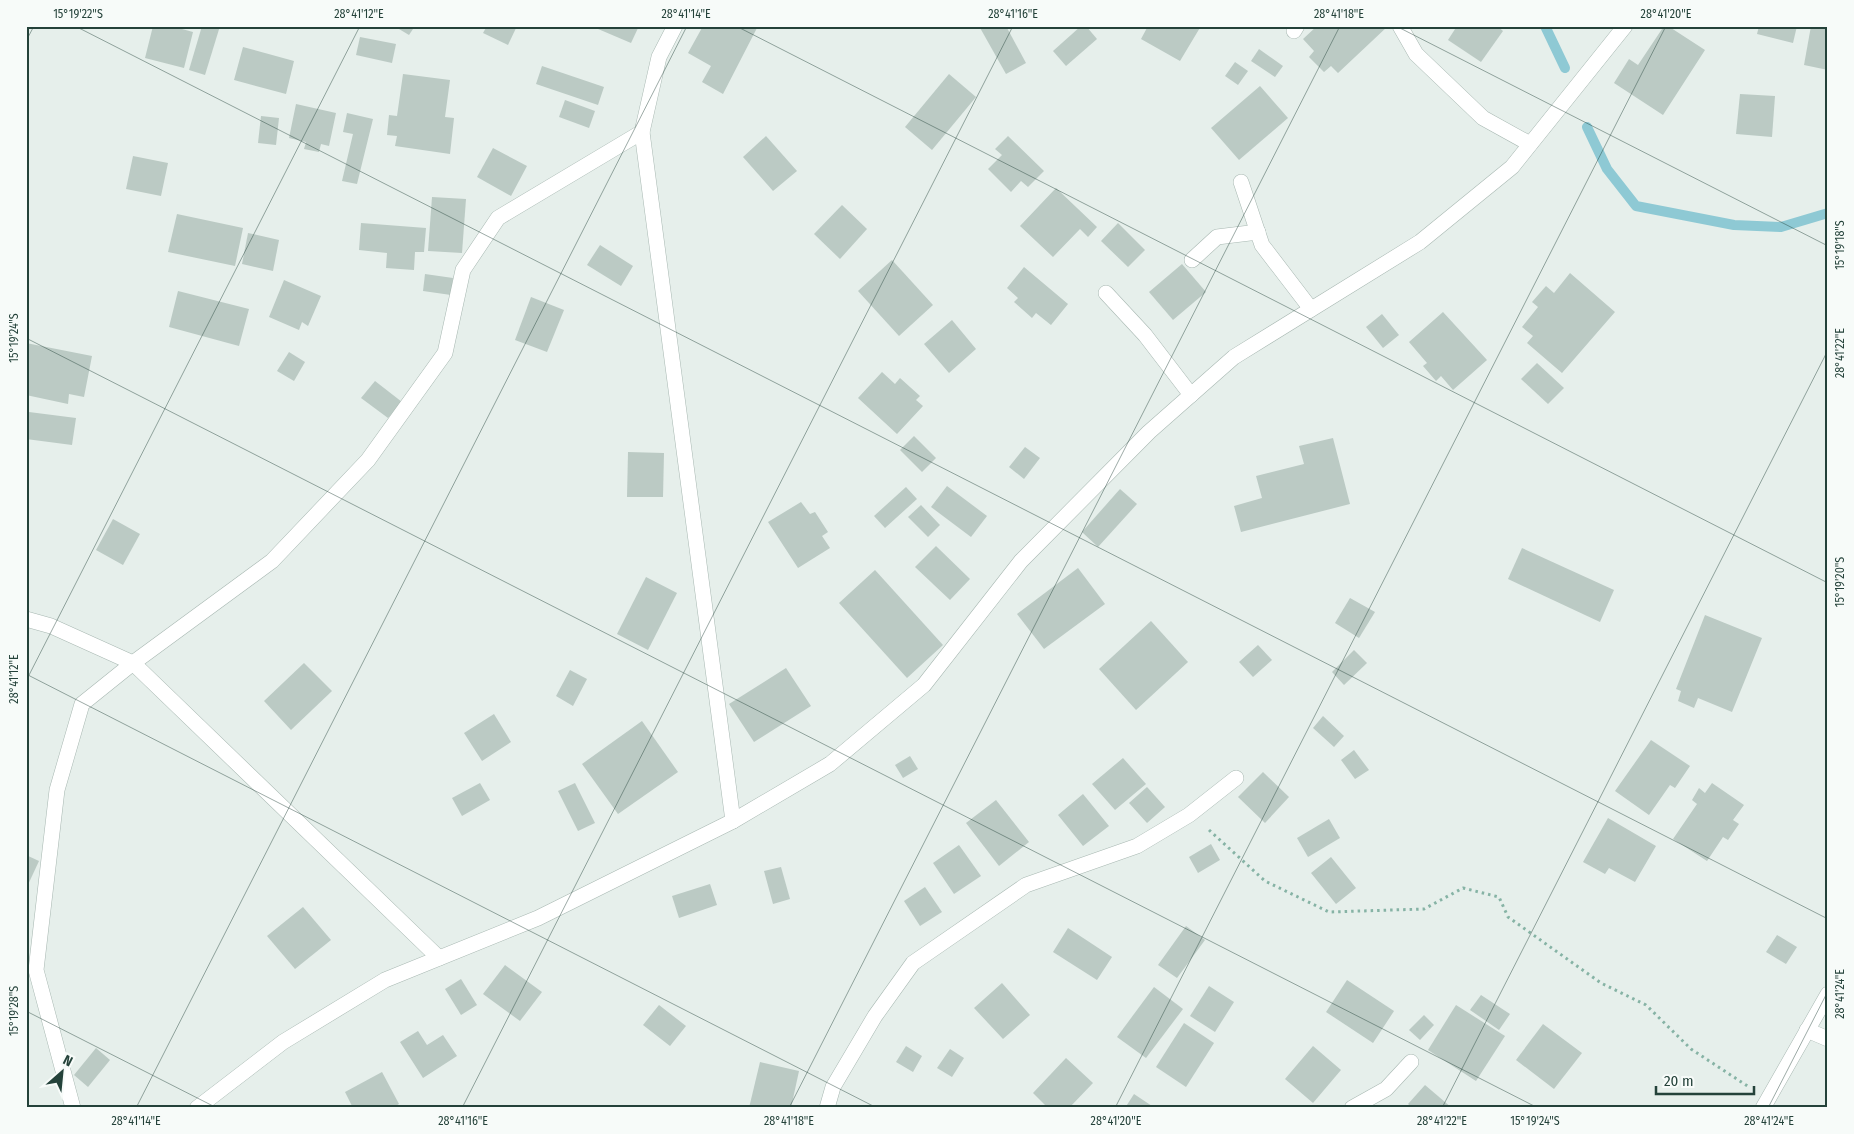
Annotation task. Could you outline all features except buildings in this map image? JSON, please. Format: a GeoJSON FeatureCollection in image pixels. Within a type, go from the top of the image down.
{"type":"FeatureCollection","features":[{"type":"Feature","properties":{"kind":"street"},"geometry":{"type":"LineString","coordinates":[[675,26],[659,57],[642,132],[733,821]]}},
{"type":"Feature","properties":{"kind":"street"},"geometry":{"type":"LineString","coordinates":[[1400,26],[1416,54],[1483,118],[1530,144]]}},
{"type":"Feature","properties":{"kind":"street"},"geometry":{"type":"LineString","coordinates":[[198,1108],[283,1042],[385,980],[538,918],[733,821],[830,764],[924,686],[1020,561],[1149,432],[1234,357],[1420,242],[1512,167],[1625,26]]}},
{"type":"Feature","properties":{"kind":"street"},"geometry":{"type":"LineString","coordinates":[[73,1108],[36,970],[57,790],[82,704],[133,663],[272,561],[368,460],[445,353],[462,270],[498,218],[642,132]]}},
{"type":"Feature","properties":{"kind":"street"},"geometry":{"type":"LineString","coordinates":[[1241,182],[1262,245],[1310,309]]}},
{"type":"Feature","properties":{"kind":"street"},"geometry":{"type":"LineString","coordinates":[[1192,260],[1217,237],[1258,232]]}},
{"type":"Feature","properties":{"kind":"street"},"geometry":{"type":"LineString","coordinates":[[1106,293],[1145,335],[1191,395]]}},
{"type":"Feature","properties":{"kind":"street"},"geometry":{"type":"LineString","coordinates":[[26,619],[51,626],[133,663],[439,958]]}},
{"type":"Feature","properties":{"kind":"street"},"geometry":{"type":"LineString","coordinates":[[828,1108],[833,1087],[875,1016],[913,963],[1026,885],[1137,846],[1188,815],[1236,778]]}},
{"type":"Feature","properties":{"kind":"street"},"geometry":{"type":"LineString","coordinates":[[1766,1104],[1828,994]]}},
{"type":"Feature","properties":{"kind":"street"},"geometry":{"type":"LineString","coordinates":[[1807,1030],[1828,1039]]}},
{"type":"Feature","properties":{"kind":"street"},"geometry":{"type":"LineString","coordinates":[[1352,1108],[1386,1090],[1411,1062]]}},
{"type":"Feature","properties":{"kind":"path"},"geometry":{"type":"LineString","coordinates":[[1188,815],[1219,837],[1265,881],[1329,912],[1424,909],[1463,888],[1499,897],[1508,917],[1601,983],[1646,1005],[1691,1049],[1766,1104]]}},
{"type":"Feature","properties":{"kind":"waterway"},"geometry":{"type":"LineString","coordinates":[[1545,26],[1565,68]]}},
{"type":"Feature","properties":{"kind":"waterway"},"geometry":{"type":"LineString","coordinates":[[1587,127],[1607,169],[1636,206],[1734,225],[1781,227],[1828,213]]}}]}
